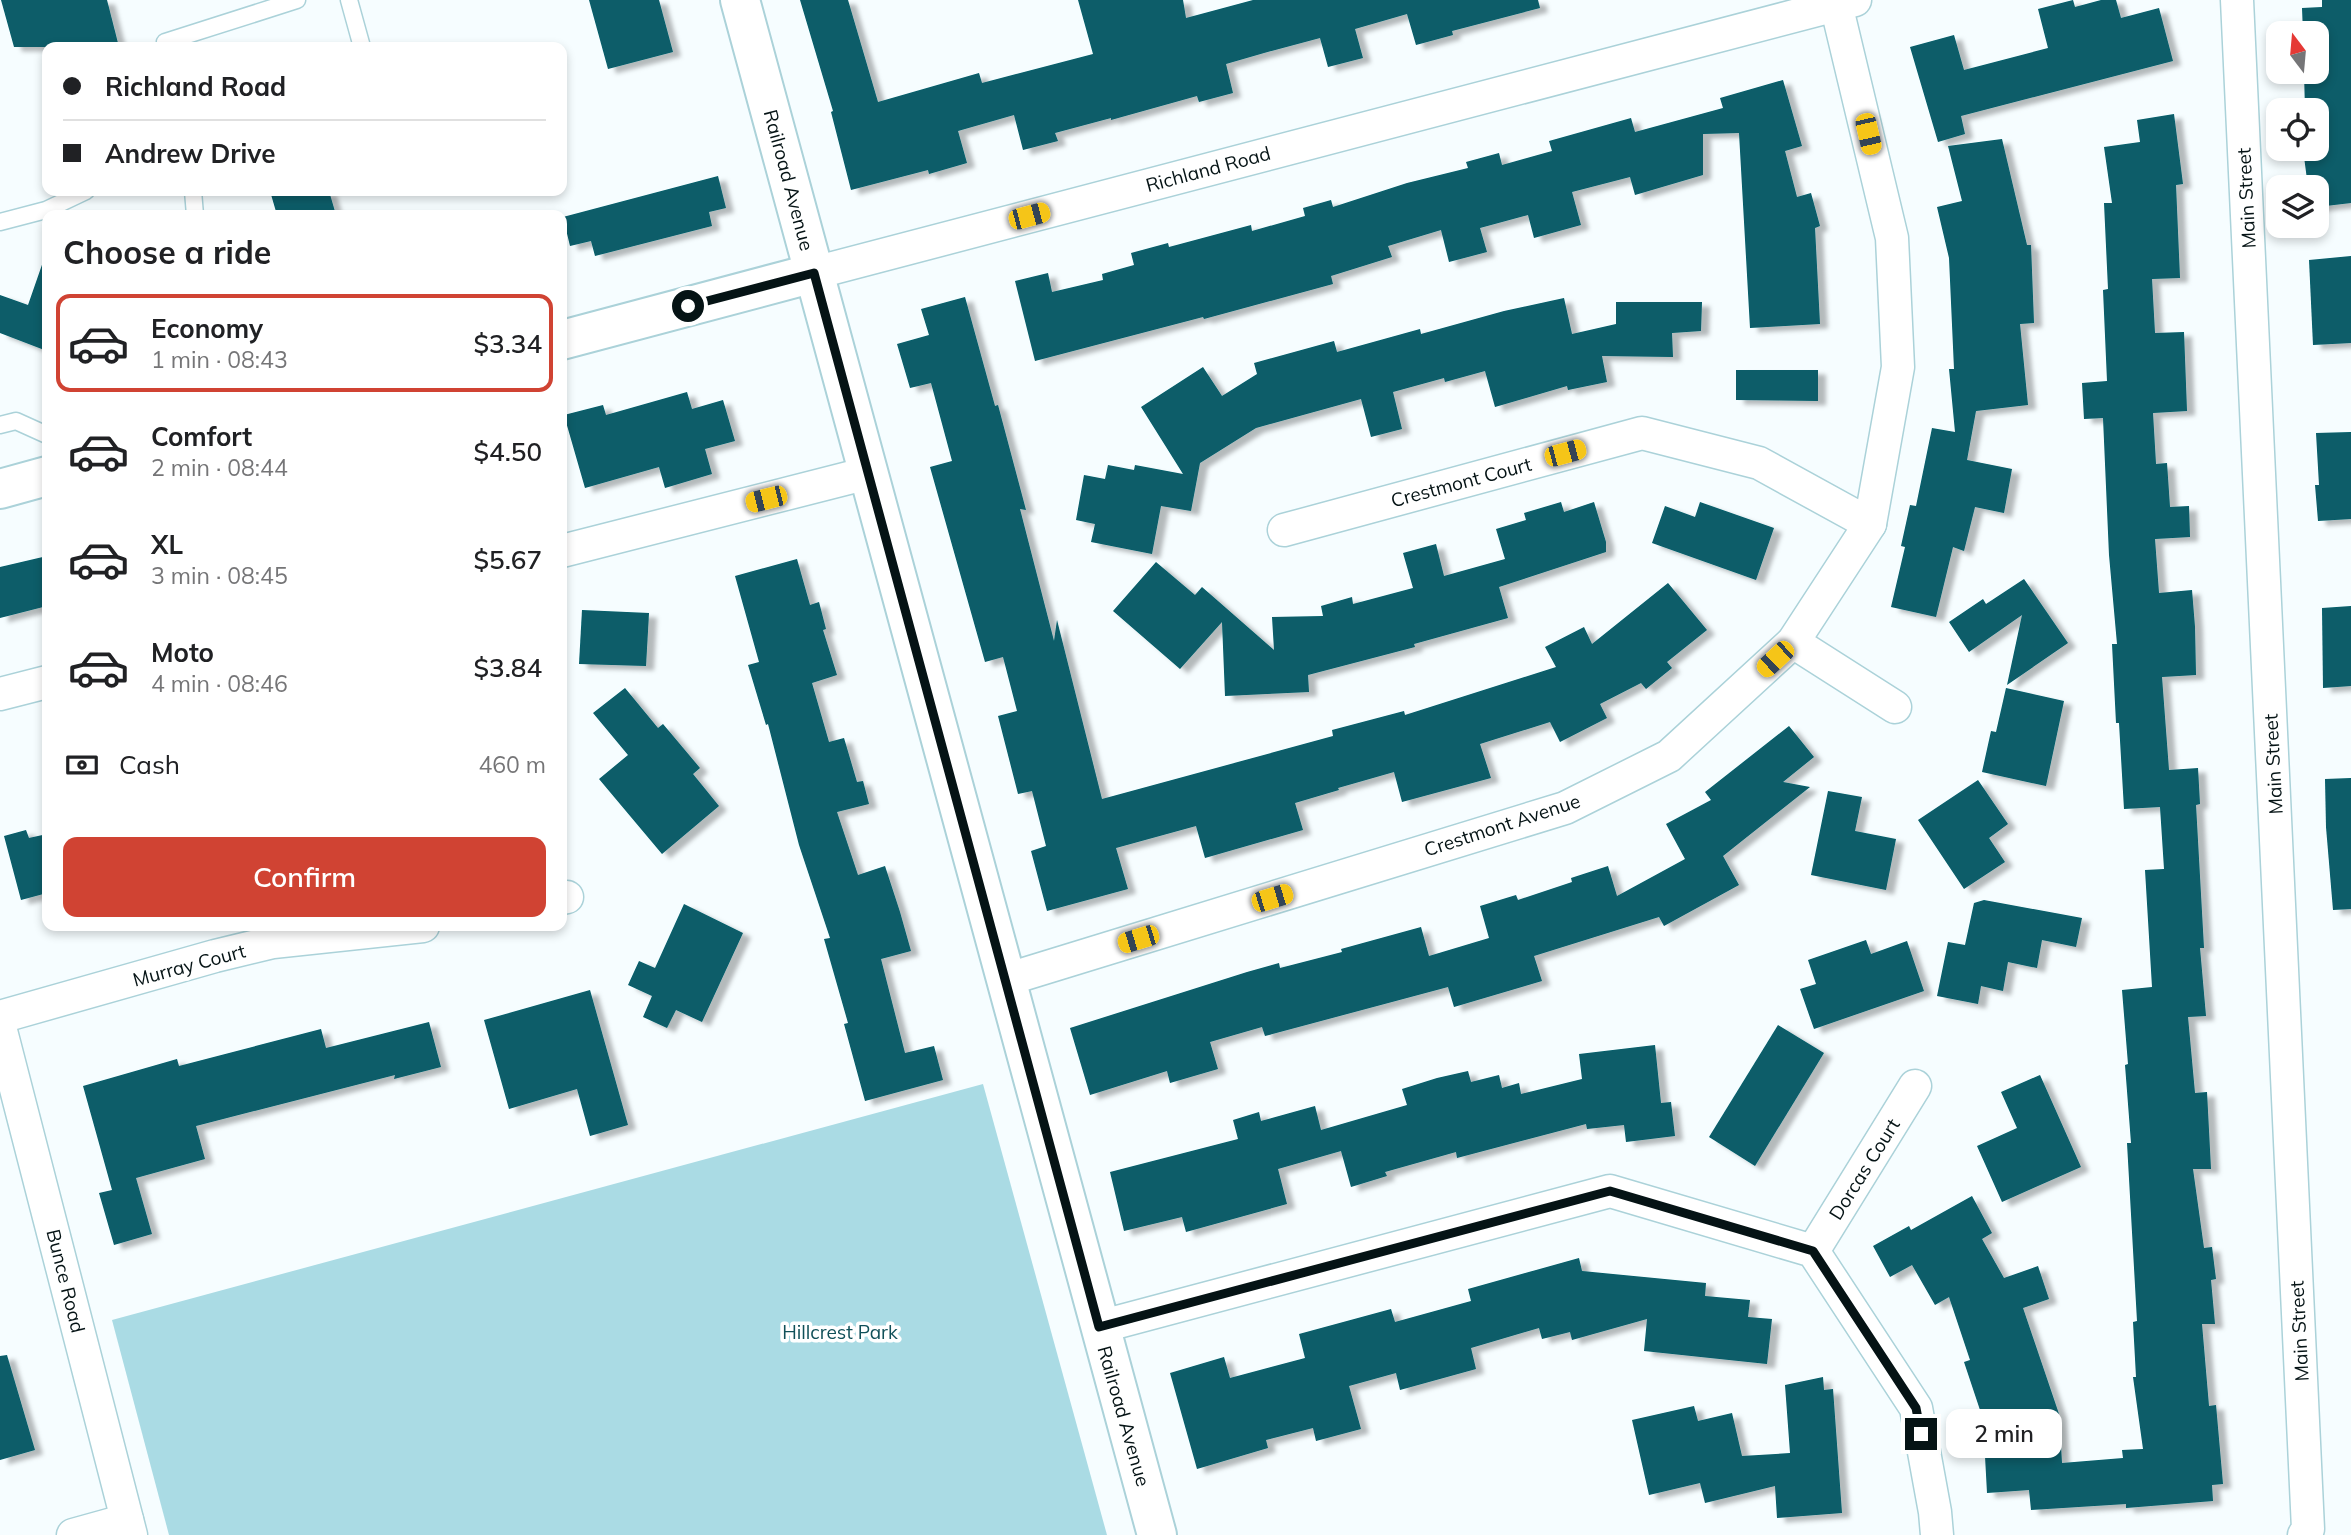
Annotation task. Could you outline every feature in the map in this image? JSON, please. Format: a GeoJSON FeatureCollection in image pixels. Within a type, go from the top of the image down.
{"type":"FeatureCollection","features":[{"type":"Feature","properties":{"kind":"street","name":"Railroad Avenue"},"geometry":{"type":"LineString","coordinates":[[740,0],[1157,1535]]}},
{"type":"Feature","properties":{"kind":"street","name":"Main Street"},"geometry":{"type":"LineString","coordinates":[[2237,0],[2306,1532]]}},
{"type":"Feature","properties":{"kind":"street","name":"Richland Road"},"geometry":{"type":"LineString","coordinates":[[567,339],[1842,2]]}},
{"type":"Feature","properties":{"kind":"street","name":"Crestmont Avenue"},"geometry":{"type":"LineString","coordinates":[[1005,981],[1565,808],[1669,756],[1793,642],[1870,524],[1898,367],[1892,238],[1842,2]]}},
{"type":"Feature","properties":{"kind":"street","name":"Crestmont Court"},"geometry":{"type":"LineString","coordinates":[[1284,530],[1642,433],[1759,463],[1870,524]]}},
{"type":"Feature","properties":{"kind":"street"},"geometry":{"type":"LineString","coordinates":[[567,550],[868,473]]}},
{"type":"Feature","properties":{"kind":"street"},"geometry":{"type":"LineString","coordinates":[[0,489],[42,477]]}},
{"type":"Feature","properties":{"kind":"street"},"geometry":{"type":"LineString","coordinates":[[1793,642],[1895,707]]}},
{"type":"Feature","properties":{"kind":"street"},"geometry":{"type":"LineString","coordinates":[[0,694],[42,683]]}},
{"type":"Feature","properties":{"kind":"street","name":"Murray Court"},"geometry":{"type":"LineString","coordinates":[[0,1017],[273,942],[376,931]]}},
{"type":"Feature","properties":{"kind":"street","name":"Bunce Road"},"geometry":{"type":"LineString","coordinates":[[0,1027],[129,1528]]}},
{"type":"Feature","properties":{"kind":"street","name":"Dorcas Court"},"geometry":{"type":"LineString","coordinates":[[1813,1251],[1915,1086]]}},
{"type":"Feature","properties":{"kind":"street"},"geometry":{"type":"LineString","coordinates":[[1099,1327],[1610,1191],[1813,1251],[1916,1408],[1937,1535]]}},
{"type":"Feature","properties":{"kind":"street"},"geometry":{"type":"LineString","coordinates":[[73,1535],[129,1528]]}},
{"type":"Feature","properties":{"kind":"lane"},"geometry":{"type":"LineString","coordinates":[[168,42],[297,0]]}},
{"type":"Feature","properties":{"kind":"lane"},"geometry":{"type":"LineString","coordinates":[[349,0],[361,42]]}},
{"type":"Feature","properties":{"kind":"lane"},"geometry":{"type":"LineString","coordinates":[[46,210],[75,196]]}},
{"type":"Feature","properties":{"kind":"lane"},"geometry":{"type":"LineString","coordinates":[[0,222],[42,211]]}},
{"type":"Feature","properties":{"kind":"lane"},"geometry":{"type":"LineString","coordinates":[[0,425],[16,421],[42,433]]}},
{"type":"Feature","properties":{"kind":"green space","name":"Hillcrest Park"},"geometry":{"type":"Polygon","coordinates":[[[983,1084],[1107,1535],[169,1535],[112,1320],[983,1084]]]}},
{"type":"Feature","properties":{"kind":"building"},"geometry":{"type":"Polygon","coordinates":[[[1,0],[107,0],[118,42],[42,42],[42,47],[14,47],[1,0]]]}},
{"type":"Feature","properties":{"kind":"building"},"geometry":{"type":"Polygon","coordinates":[[[589,0],[659,0],[673,52],[608,69],[589,0]]]}},
{"type":"Feature","properties":{"kind":"building"},"geometry":{"type":"Polygon","coordinates":[[[800,0],[848,0],[878,102],[979,73],[982,83],[1093,54],[1078,0],[1183,0],[1186,18],[1253,0],[1538,0],[1540,8],[1452,31],[1453,35],[1416,45],[1407,14],[1355,29],[1363,58],[1328,67],[1320,38],[1264,53],[1226,64],[1233,93],[1199,102],[1197,96],[1055,133],[1058,141],[1023,150],[1014,115],[958,131],[967,163],[851,190],[831,112],[833,111],[800,0]]]}},
{"type":"Feature","properties":{"kind":"building"},"geometry":{"type":"Polygon","coordinates":[[[2073,0],[2075,7],[2101,0],[2116,0],[2121,18],[2159,8],[2173,61],[1961,116],[1965,134],[1938,142],[1910,47],[1954,35],[1964,70],[2048,48],[2038,9],[2073,0]]]}},
{"type":"Feature","properties":{"kind":"building"},"geometry":{"type":"Polygon","coordinates":[[[2322,0],[2351,0],[2351,203],[2329,206],[2329,175],[2306,175],[2305,161],[2329,161],[2329,98],[2305,98],[2304,84],[2329,84],[2329,21],[2303,21],[2302,8],[2322,7],[2322,0]]]}},
{"type":"Feature","properties":{"kind":"building"},"geometry":{"type":"Polygon","coordinates":[[[1783,80],[1802,146],[1785,151],[1797,197],[1811,193],[1820,226],[1815,228],[1820,324],[1750,328],[1739,133],[1703,134],[1703,175],[1635,195],[1630,177],[1572,192],[1581,225],[1534,238],[1528,215],[1480,228],[1487,252],[1449,262],[1441,230],[1388,246],[1392,257],[1331,276],[1333,284],[1035,361],[1015,281],[1048,273],[1052,292],[1103,280],[1102,274],[1134,265],[1131,253],[1168,243],[1169,247],[1251,225],[1252,231],[1305,216],[1303,208],[1331,200],[1333,207],[1407,183],[1468,168],[1466,162],[1499,153],[1502,165],[1552,151],[1549,141],[1631,118],[1635,132],[1723,108],[1720,98],[1783,80]]]}},
{"type":"Feature","properties":{"kind":"building"},"geometry":{"type":"Polygon","coordinates":[[[2174,114],[2183,184],[2176,185],[2180,278],[2152,279],[2155,333],[2184,332],[2187,411],[2153,413],[2156,464],[2167,463],[2170,507],[2189,506],[2190,537],[2155,539],[2159,593],[2192,590],[2195,627],[2196,675],[2162,677],[2169,770],[2198,768],[2200,804],[2196,805],[2204,948],[2200,948],[2206,1016],[2188,1017],[2195,1093],[2207,1092],[2211,1169],[2193,1169],[2204,1248],[2212,1247],[2216,1279],[2211,1280],[2215,1324],[2202,1324],[2209,1406],[2216,1405],[2223,1484],[2212,1485],[2213,1501],[2126,1508],[2126,1504],[2031,1510],[2029,1490],[1987,1493],[1983,1419],[1964,1362],[1970,1360],[1949,1297],[1935,1305],[1912,1265],[1890,1277],[1873,1246],[1909,1226],[1911,1230],[1972,1196],[1992,1233],[1982,1239],[2004,1278],[2038,1266],[2049,1299],[2023,1308],[2059,1414],[2062,1463],[2123,1458],[2122,1450],[2143,1449],[2133,1377],[2136,1377],[2133,1322],[2137,1321],[2127,1143],[2131,1143],[2125,1065],[2128,1064],[2122,990],[2152,987],[2145,870],[2164,869],[2160,807],[2124,809],[2119,723],[2116,723],[2112,644],[2117,644],[2109,555],[2103,418],[2084,419],[2082,383],[2107,381],[2103,290],[2108,289],[2104,203],[2112,203],[2104,147],[2140,142],[2137,120],[2174,114]]]}},
{"type":"Feature","properties":{"kind":"building"},"geometry":{"type":"Polygon","coordinates":[[[2002,139],[2027,245],[2031,245],[2034,323],[2020,324],[2028,405],[1976,411],[1967,460],[2012,469],[2004,513],[1975,507],[1964,551],[1953,547],[1936,617],[1891,607],[1905,547],[1901,546],[1910,505],[1916,506],[1932,428],[1955,432],[1949,369],[1954,369],[1949,258],[1937,207],[1962,201],[1948,146],[2002,139]]]}},
{"type":"Feature","properties":{"kind":"building"},"geometry":{"type":"Polygon","coordinates":[[[718,176],[726,208],[709,212],[712,226],[595,256],[591,241],[570,246],[567,216],[718,176]]]}},
{"type":"Feature","properties":{"kind":"building"},"geometry":{"type":"Polygon","coordinates":[[[271,196],[330,196],[335,210],[276,210],[271,196]]]}},
{"type":"Feature","properties":{"kind":"building"},"geometry":{"type":"Polygon","coordinates":[[[2351,256],[2351,343],[2313,345],[2309,260],[2351,256]]]}},
{"type":"Feature","properties":{"kind":"building"},"geometry":{"type":"Polygon","coordinates":[[[42,265],[42,349],[0,333],[0,295],[28,305],[42,265]]]}},
{"type":"Feature","properties":{"kind":"building"},"geometry":{"type":"Polygon","coordinates":[[[965,297],[1026,510],[1020,509],[1054,641],[1057,620],[1102,799],[1333,736],[1332,730],[1404,711],[1405,715],[1556,667],[1545,647],[1584,627],[1592,644],[1668,583],[1707,630],[1667,662],[1672,668],[1646,689],[1641,683],[1600,704],[1607,718],[1560,742],[1550,722],[1480,744],[1491,778],[1402,802],[1394,772],[1295,803],[1303,830],[1205,858],[1196,826],[1116,848],[1128,889],[1047,911],[1031,851],[1046,846],[1032,791],[1018,794],[998,716],[1017,711],[1003,657],[985,662],[930,467],[952,461],[931,383],[910,388],[897,344],[929,335],[921,309],[965,297]]]}},
{"type":"Feature","properties":{"kind":"building"},"geometry":{"type":"Polygon","coordinates":[[[1564,298],[1572,334],[1616,324],[1616,302],[1702,302],[1701,331],[1672,333],[1673,357],[1602,356],[1607,382],[1568,390],[1567,386],[1495,407],[1485,371],[1445,382],[1444,378],[1393,392],[1402,429],[1371,437],[1361,399],[1256,428],[1200,463],[1191,511],[1161,506],[1152,554],[1091,542],[1095,524],[1076,520],[1084,475],[1105,479],[1108,465],[1134,470],[1135,465],[1183,474],[1141,407],[1203,367],[1222,396],[1257,374],[1254,363],[1334,341],[1337,352],[1420,329],[1421,334],[1564,298]]]}},
{"type":"Feature","properties":{"kind":"building"},"geometry":{"type":"Polygon","coordinates":[[[1736,370],[1818,370],[1818,401],[1736,400],[1736,370]]]}},
{"type":"Feature","properties":{"kind":"building"},"geometry":{"type":"Polygon","coordinates":[[[687,392],[692,409],[723,400],[735,441],[705,449],[712,474],[665,488],[659,467],[585,488],[567,425],[567,414],[603,405],[606,415],[687,392]]]}},
{"type":"Feature","properties":{"kind":"building"},"geometry":{"type":"Polygon","coordinates":[[[2351,432],[2351,519],[2318,521],[2315,485],[2319,485],[2316,433],[2351,432]]]}},
{"type":"Feature","properties":{"kind":"building"},"geometry":{"type":"Polygon","coordinates":[[[1561,502],[1564,512],[1594,502],[1606,542],[1606,552],[1499,587],[1508,618],[1414,644],[1415,647],[1308,675],[1309,692],[1225,696],[1222,622],[1180,669],[1113,611],[1156,562],[1195,595],[1202,587],[1274,650],[1272,617],[1323,616],[1321,606],[1352,597],[1353,604],[1413,588],[1403,553],[1436,544],[1444,576],[1505,559],[1496,529],[1526,520],[1524,513],[1561,502]]]}},
{"type":"Feature","properties":{"kind":"building"},"geometry":{"type":"Polygon","coordinates":[[[1700,502],[1774,528],[1756,580],[1652,543],[1665,506],[1695,517],[1700,502]]]}},
{"type":"Feature","properties":{"kind":"building"},"geometry":{"type":"Polygon","coordinates":[[[42,557],[42,607],[0,618],[0,567],[42,557]]]}},
{"type":"Feature","properties":{"kind":"building"},"geometry":{"type":"Polygon","coordinates":[[[797,559],[810,605],[819,602],[826,629],[823,630],[837,675],[812,683],[829,742],[844,738],[857,782],[863,781],[869,804],[837,812],[858,875],[885,866],[900,912],[911,951],[881,959],[905,1053],[934,1046],[943,1080],[865,1101],[844,1024],[848,1023],[824,939],[830,938],[799,845],[768,724],[766,725],[748,665],[759,662],[735,576],[797,559]]]}},
{"type":"Feature","properties":{"kind":"building"},"geometry":{"type":"Polygon","coordinates":[[[2024,579],[2068,643],[2007,685],[2022,615],[1969,652],[1949,622],[1983,599],[1986,604],[2024,579]]]}},
{"type":"Feature","properties":{"kind":"building"},"geometry":{"type":"Polygon","coordinates":[[[2351,606],[2351,686],[2323,688],[2322,608],[2351,606]]]}},
{"type":"Feature","properties":{"kind":"building"},"geometry":{"type":"Polygon","coordinates":[[[582,610],[649,613],[646,666],[579,664],[582,610]]]}},
{"type":"Feature","properties":{"kind":"building"},"geometry":{"type":"Polygon","coordinates":[[[625,688],[658,728],[663,724],[700,768],[693,774],[719,806],[662,854],[599,779],[628,755],[593,713],[625,688]]]}},
{"type":"Feature","properties":{"kind":"building"},"geometry":{"type":"Polygon","coordinates":[[[2006,688],[2064,701],[2046,786],[1982,772],[1991,731],[1996,732],[2006,688]]]}},
{"type":"Feature","properties":{"kind":"building"},"geometry":{"type":"Polygon","coordinates":[[[1789,726],[1814,757],[1783,782],[1810,787],[1723,856],[1739,885],[1664,926],[1659,917],[1534,956],[1542,981],[1454,1007],[1448,987],[1265,1036],[1262,1027],[1210,1042],[1218,1069],[1170,1083],[1167,1071],[1090,1095],[1070,1028],[1247,972],[1279,963],[1280,968],[1342,952],[1341,949],[1421,927],[1429,956],[1489,938],[1480,906],[1516,895],[1518,900],[1572,882],[1571,878],[1608,866],[1617,896],[1685,859],[1666,824],[1711,800],[1705,792],[1789,726]]]}},
{"type":"Feature","properties":{"kind":"building"},"geometry":{"type":"Polygon","coordinates":[[[2351,778],[2351,909],[2333,910],[2325,779],[2351,778]]]}},
{"type":"Feature","properties":{"kind":"building"},"geometry":{"type":"Polygon","coordinates":[[[1978,780],[2008,824],[1989,838],[2005,862],[1964,889],[1918,820],[1978,780]]]}},
{"type":"Feature","properties":{"kind":"building"},"geometry":{"type":"Polygon","coordinates":[[[1828,791],[1862,797],[1855,831],[1896,839],[1886,890],[1811,875],[1828,791]]]}},
{"type":"Feature","properties":{"kind":"building"},"geometry":{"type":"Polygon","coordinates":[[[26,830],[29,838],[42,835],[42,894],[21,900],[4,836],[26,830]]]}},
{"type":"Feature","properties":{"kind":"building"},"geometry":{"type":"Polygon","coordinates":[[[1984,900],[2082,918],[2076,947],[2042,940],[2037,968],[2008,962],[2003,991],[1981,986],[1978,1004],[1937,996],[1948,942],[1965,945],[1974,903],[1984,900]]]}},
{"type":"Feature","properties":{"kind":"building"},"geometry":{"type":"Polygon","coordinates":[[[684,904],[743,933],[702,1022],[676,1010],[667,1028],[643,1017],[652,996],[628,985],[639,961],[655,968],[684,904]]]}},
{"type":"Feature","properties":{"kind":"building"},"geometry":{"type":"Polygon","coordinates":[[[1866,940],[1871,954],[1907,941],[1924,991],[1814,1029],[1800,989],[1816,984],[1808,960],[1866,940]]]}},
{"type":"Feature","properties":{"kind":"building"},"geometry":{"type":"Polygon","coordinates":[[[590,990],[628,1125],[590,1136],[577,1089],[509,1109],[484,1020],[590,990]]]}},
{"type":"Feature","properties":{"kind":"building"},"geometry":{"type":"Polygon","coordinates":[[[429,1022],[441,1067],[394,1079],[395,1075],[196,1126],[205,1159],[136,1178],[152,1234],[114,1245],[99,1193],[112,1190],[83,1086],[177,1059],[179,1066],[321,1029],[326,1048],[429,1022]]]}},
{"type":"Feature","properties":{"kind":"building"},"geometry":{"type":"Polygon","coordinates":[[[1778,1025],[1824,1053],[1755,1166],[1709,1137],[1778,1025]]]}},
{"type":"Feature","properties":{"kind":"building"},"geometry":{"type":"Polygon","coordinates":[[[1655,1045],[1661,1103],[1671,1102],[1675,1136],[1626,1142],[1624,1125],[1587,1129],[1586,1124],[1457,1158],[1456,1152],[1385,1172],[1387,1176],[1351,1187],[1341,1151],[1278,1169],[1287,1204],[1186,1232],[1182,1217],[1124,1231],[1110,1172],[1238,1139],[1233,1120],[1259,1112],[1261,1121],[1315,1106],[1321,1130],[1407,1105],[1402,1089],[1437,1078],[1468,1071],[1471,1082],[1499,1075],[1502,1088],[1519,1083],[1521,1094],[1582,1079],[1579,1054],[1655,1045]]]}},
{"type":"Feature","properties":{"kind":"building"},"geometry":{"type":"Polygon","coordinates":[[[2040,1075],[2081,1167],[2002,1202],[1977,1146],[2017,1128],[2001,1092],[2040,1075]]]}},
{"type":"Feature","properties":{"kind":"building"},"geometry":{"type":"Polygon","coordinates":[[[1579,1258],[1582,1271],[1706,1283],[1705,1296],[1750,1300],[1748,1317],[1772,1319],[1767,1364],[1644,1351],[1647,1319],[1572,1340],[1570,1332],[1542,1339],[1539,1328],[1471,1348],[1476,1369],[1400,1390],[1396,1373],[1349,1386],[1361,1429],[1316,1441],[1313,1428],[1266,1440],[1268,1448],[1197,1469],[1170,1373],[1224,1357],[1230,1378],[1305,1358],[1299,1334],[1391,1309],[1395,1322],[1471,1301],[1468,1289],[1579,1258]]]}},
{"type":"Feature","properties":{"kind":"building"},"geometry":{"type":"Polygon","coordinates":[[[7,1355],[35,1450],[0,1460],[0,1356],[7,1355]]]}},
{"type":"Feature","properties":{"kind":"building"},"geometry":{"type":"Polygon","coordinates":[[[1823,1377],[1824,1390],[1833,1389],[1842,1513],[1777,1518],[1775,1486],[1705,1503],[1700,1483],[1649,1495],[1632,1420],[1694,1406],[1698,1421],[1732,1413],[1742,1456],[1790,1453],[1785,1385],[1823,1377]]]}},
{"type":"Feature","properties":{"kind":"route"},"geometry":{"type":"LineString","coordinates":[[688,306],[814,273],[1099,1327],[1610,1191],[1813,1251],[1916,1408],[1921,1434]]}}]}
